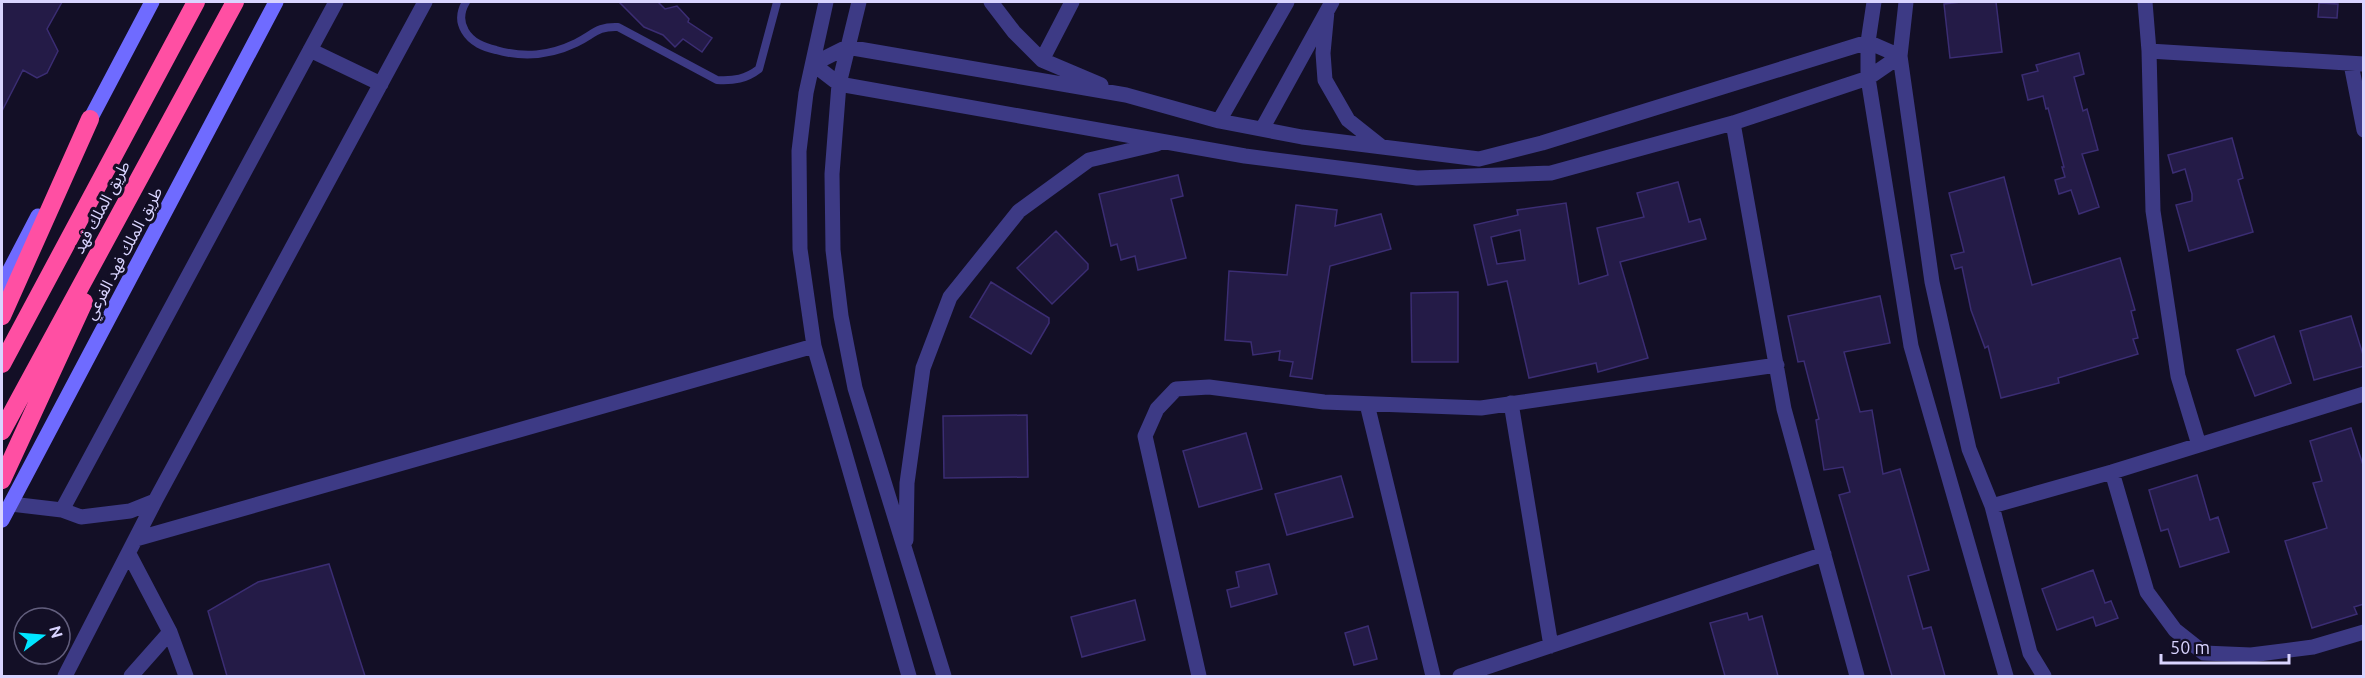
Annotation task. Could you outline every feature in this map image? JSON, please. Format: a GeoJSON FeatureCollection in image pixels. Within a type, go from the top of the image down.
{"type":"FeatureCollection","features":[{"type":"Feature","properties":{"kind":"highway","name":"طريق الملك فهد"},"geometry":{"type":"LineString","coordinates":[[2,364],[196,2]]}},
{"type":"Feature","properties":{"kind":"highway","name":"طريق الملك فهد"},"geometry":{"type":"LineString","coordinates":[[2,431],[235,2]]}},
{"type":"Feature","properties":{"kind":"highway"},"geometry":{"type":"LineString","coordinates":[[2,316],[90,118]]}},
{"type":"Feature","properties":{"kind":"highway"},"geometry":{"type":"LineString","coordinates":[[2,480],[162,136]]}},
{"type":"Feature","properties":{"kind":"main road"},"geometry":{"type":"LineString","coordinates":[[2,285],[152,2]]}},
{"type":"Feature","properties":{"kind":"main road","name":"طريق الملك فهد الفرعي"},"geometry":{"type":"LineString","coordinates":[[2,520],[276,2]]}},
{"type":"Feature","properties":{"kind":"street"},"geometry":{"type":"LineString","coordinates":[[62,510],[336,2]]}},
{"type":"Feature","properties":{"kind":"street"},"geometry":{"type":"LineString","coordinates":[[65,676],[155,501],[425,2]]}},
{"type":"Feature","properties":{"kind":"street"},"geometry":{"type":"LineString","coordinates":[[826,2],[806,93],[799,151],[800,249],[814,346],[909,676]]}},
{"type":"Feature","properties":{"kind":"street"},"geometry":{"type":"LineString","coordinates":[[859,2],[839,84],[832,174],[833,250],[841,316],[855,388],[944,676]]}},
{"type":"Feature","properties":{"kind":"street"},"geometry":{"type":"LineString","coordinates":[[991,2],[1014,32],[1042,60],[1126,95]]}},
{"type":"Feature","properties":{"kind":"street"},"geometry":{"type":"LineString","coordinates":[[1042,60],[1072,2]]}},
{"type":"Feature","properties":{"kind":"street"},"geometry":{"type":"LineString","coordinates":[[1219,121],[1287,2]]}},
{"type":"Feature","properties":{"kind":"street"},"geometry":{"type":"LineString","coordinates":[[1874,2],[1868,42],[1868,78],[1911,346],[2006,676]]}},
{"type":"Feature","properties":{"kind":"street"},"geometry":{"type":"LineString","coordinates":[[1906,2],[1900,56],[1932,282],[1969,449],[1992,506],[2030,653],[2044,676]]}},
{"type":"Feature","properties":{"kind":"street"},"geometry":{"type":"LineString","coordinates":[[2145,2],[2149,51],[2152,211],[2178,376],[2199,445]]}},
{"type":"Feature","properties":{"kind":"street"},"geometry":{"type":"LineString","coordinates":[[1262,129],[1329,6]]}},
{"type":"Feature","properties":{"kind":"street"},"geometry":{"type":"LineString","coordinates":[[1329,6],[1323,53],[1325,80],[1348,120],[1382,147]]}},
{"type":"Feature","properties":{"kind":"street"},"geometry":{"type":"LineString","coordinates":[[813,64],[847,47],[1126,95],[1219,121],[1302,137],[1479,159],[1542,143],[1868,42],[1900,56]]}},
{"type":"Feature","properties":{"kind":"street"},"geometry":{"type":"LineString","coordinates":[[310,50],[381,84]]}},
{"type":"Feature","properties":{"kind":"street"},"geometry":{"type":"LineString","coordinates":[[2149,51],[2358,64],[2364,130]]}},
{"type":"Feature","properties":{"kind":"street"},"geometry":{"type":"LineString","coordinates":[[813,64],[839,84],[1245,156],[1417,178],[1551,172],[1733,123],[1868,78],[1900,56]]}},
{"type":"Feature","properties":{"kind":"street"},"geometry":{"type":"LineString","coordinates":[[1733,123],[1785,409],[1857,676]]}},
{"type":"Feature","properties":{"kind":"street"},"geometry":{"type":"LineString","coordinates":[[906,555],[907,483],[923,368],[950,297],[1019,211],[1080,166],[1089,160],[1164,142]]}},
{"type":"Feature","properties":{"kind":"street"},"geometry":{"type":"LineString","coordinates":[[136,539],[814,346]]}},
{"type":"Feature","properties":{"kind":"street"},"geometry":{"type":"LineString","coordinates":[[1199,676],[1145,436],[1157,409],[1176,389],[1209,387],[1324,402],[1481,408],[1777,365]]}},
{"type":"Feature","properties":{"kind":"street"},"geometry":{"type":"LineString","coordinates":[[1992,506],[2112,472],[2364,394]]}},
{"type":"Feature","properties":{"kind":"street"},"geometry":{"type":"LineString","coordinates":[[1367,404],[1433,676]]}},
{"type":"Feature","properties":{"kind":"street"},"geometry":{"type":"LineString","coordinates":[[1511,404],[1551,646]]}},
{"type":"Feature","properties":{"kind":"street"},"geometry":{"type":"LineString","coordinates":[[2112,472],[2147,592],[2175,630],[2204,653],[2262,654],[2313,647],[2364,632]]}},
{"type":"Feature","properties":{"kind":"street"},"geometry":{"type":"LineString","coordinates":[[11,504],[62,510],[81,516],[130,511],[155,501]]}},
{"type":"Feature","properties":{"kind":"street"},"geometry":{"type":"LineString","coordinates":[[129,554],[170,632],[186,676]]}},
{"type":"Feature","properties":{"kind":"street"},"geometry":{"type":"LineString","coordinates":[[1460,676],[1824,554]]}},
{"type":"Feature","properties":{"kind":"street"},"geometry":{"type":"LineString","coordinates":[[131,676],[170,632]]}},
{"type":"Feature","properties":{"kind":"lane"},"geometry":{"type":"LineString","coordinates":[[466,2],[462,9],[461,23],[468,35],[481,46],[517,56],[547,53],[577,43],[606,27],[618,27],[717,80],[732,81],[750,76],[759,69],[777,2]]}},
{"type":"Feature","properties":{"kind":"building"},"geometry":{"type":"Polygon","coordinates":[[[2,2],[62,2],[47,29],[58,51],[47,73],[37,78],[23,70],[2,111],[2,2]]]}},
{"type":"Feature","properties":{"kind":"building"},"geometry":{"type":"Polygon","coordinates":[[[619,2],[658,2],[665,9],[677,6],[689,19],[688,22],[712,38],[702,52],[683,39],[675,47],[663,35],[644,27],[619,2]]]}},
{"type":"Feature","properties":{"kind":"building"},"geometry":{"type":"Polygon","coordinates":[[[1996,2],[2002,52],[1950,58],[1944,4],[1996,2]]]}},
{"type":"Feature","properties":{"kind":"building"},"geometry":{"type":"Polygon","coordinates":[[[2319,3],[2338,4],[2337,18],[2318,17],[2319,3]]]}},
{"type":"Feature","properties":{"kind":"building"},"geometry":{"type":"Polygon","coordinates":[[[2079,53],[2084,74],[2074,77],[2083,111],[2087,109],[2098,150],[2082,154],[2099,207],[2079,214],[2071,190],[2059,194],[2055,180],[2065,177],[2062,167],[2064,167],[2048,108],[2046,109],[2043,96],[2028,100],[2022,75],[2038,71],[2036,65],[2079,53]]]}},
{"type":"Feature","properties":{"kind":"building"},"geometry":{"type":"Polygon","coordinates":[[[2232,138],[2243,178],[2238,180],[2253,232],[2189,251],[2176,205],[2192,201],[2192,194],[2185,169],[2173,173],[2168,155],[2232,138]]]}},
{"type":"Feature","properties":{"kind":"building"},"geometry":{"type":"Polygon","coordinates":[[[1178,175],[1183,196],[1171,199],[1186,258],[1138,270],[1135,256],[1121,260],[1117,244],[1111,246],[1099,194],[1178,175]]]}},
{"type":"Feature","properties":{"kind":"building"},"geometry":{"type":"Polygon","coordinates":[[[2004,177],[2032,285],[2120,258],[2135,310],[2131,311],[2138,338],[2133,339],[2138,354],[2058,378],[2059,383],[2001,398],[1988,346],[1985,348],[1971,310],[1962,267],[1955,269],[1951,255],[1964,252],[1949,193],[2004,177]]]}},
{"type":"Feature","properties":{"kind":"building"},"geometry":{"type":"Polygon","coordinates":[[[1678,182],[1689,222],[1700,219],[1706,239],[1620,262],[1648,358],[1598,372],[1596,363],[1529,378],[1507,281],[1488,285],[1474,225],[1518,215],[1517,210],[1566,203],[1579,284],[1608,275],[1597,228],[1644,217],[1637,193],[1678,182]],[[1520,230],[1491,237],[1497,264],[1525,260],[1520,230]]]}},
{"type":"Feature","properties":{"kind":"building"},"geometry":{"type":"Polygon","coordinates":[[[1296,205],[1337,210],[1335,226],[1381,214],[1391,249],[1330,266],[1312,379],[1290,376],[1293,362],[1279,360],[1280,351],[1253,355],[1251,342],[1225,340],[1229,271],[1287,275],[1296,205]]]}},
{"type":"Feature","properties":{"kind":"building"},"geometry":{"type":"Polygon","coordinates":[[[1056,231],[1088,264],[1088,269],[1052,304],[1017,268],[1056,231]]]}},
{"type":"Feature","properties":{"kind":"building"},"geometry":{"type":"Polygon","coordinates":[[[991,282],[1049,318],[1049,323],[1031,354],[970,317],[991,282]]]}},
{"type":"Feature","properties":{"kind":"building"},"geometry":{"type":"Polygon","coordinates":[[[1458,292],[1458,362],[1412,362],[1411,293],[1458,292]]]}},
{"type":"Feature","properties":{"kind":"building"},"geometry":{"type":"Polygon","coordinates":[[[1880,296],[1890,343],[1844,352],[1860,412],[1872,410],[1883,474],[1900,469],[1929,570],[1908,576],[1923,629],[1931,627],[1945,676],[1892,676],[1839,495],[1850,492],[1843,467],[1824,470],[1816,420],[1819,419],[1804,361],[1798,362],[1788,316],[1880,296]]]}},
{"type":"Feature","properties":{"kind":"building"},"geometry":{"type":"Polygon","coordinates":[[[2351,316],[2364,358],[2364,366],[2314,380],[2300,331],[2351,316]]]}},
{"type":"Feature","properties":{"kind":"building"},"geometry":{"type":"Polygon","coordinates":[[[2274,336],[2291,383],[2255,396],[2237,350],[2274,336]]]}},
{"type":"Feature","properties":{"kind":"building"},"geometry":{"type":"Polygon","coordinates":[[[1027,415],[1028,477],[944,478],[943,416],[1027,415]]]}},
{"type":"Feature","properties":{"kind":"building"},"geometry":{"type":"Polygon","coordinates":[[[2351,428],[2364,468],[2364,604],[2354,607],[2357,614],[2312,628],[2285,541],[2327,528],[2313,483],[2322,481],[2310,441],[2351,428]]]}},
{"type":"Feature","properties":{"kind":"building"},"geometry":{"type":"Polygon","coordinates":[[[1246,433],[1262,489],[1199,507],[1183,451],[1246,433]]]}},
{"type":"Feature","properties":{"kind":"building"},"geometry":{"type":"Polygon","coordinates":[[[2197,475],[2210,520],[2218,517],[2229,552],[2180,567],[2168,529],[2161,531],[2149,490],[2197,475]]]}},
{"type":"Feature","properties":{"kind":"building"},"geometry":{"type":"Polygon","coordinates":[[[1341,476],[1353,517],[1287,535],[1275,494],[1341,476]]]}},
{"type":"Feature","properties":{"kind":"building"},"geometry":{"type":"Polygon","coordinates":[[[329,564],[365,676],[227,676],[208,611],[258,582],[329,564]]]}},
{"type":"Feature","properties":{"kind":"building"},"geometry":{"type":"Polygon","coordinates":[[[1269,564],[1277,594],[1231,607],[1227,590],[1239,587],[1236,572],[1269,564]]]}},
{"type":"Feature","properties":{"kind":"building"},"geometry":{"type":"Polygon","coordinates":[[[2093,570],[2105,603],[2111,601],[2118,618],[2096,626],[2093,617],[2057,630],[2042,589],[2093,570]]]}},
{"type":"Feature","properties":{"kind":"building"},"geometry":{"type":"Polygon","coordinates":[[[1135,600],[1145,640],[1082,657],[1071,617],[1135,600]]]}},
{"type":"Feature","properties":{"kind":"building"},"geometry":{"type":"Polygon","coordinates":[[[1747,613],[1749,620],[1762,616],[1778,676],[1725,676],[1710,623],[1747,613]]]}},
{"type":"Feature","properties":{"kind":"building"},"geometry":{"type":"Polygon","coordinates":[[[1368,626],[1377,659],[1354,665],[1345,633],[1368,626]]]}}]}
